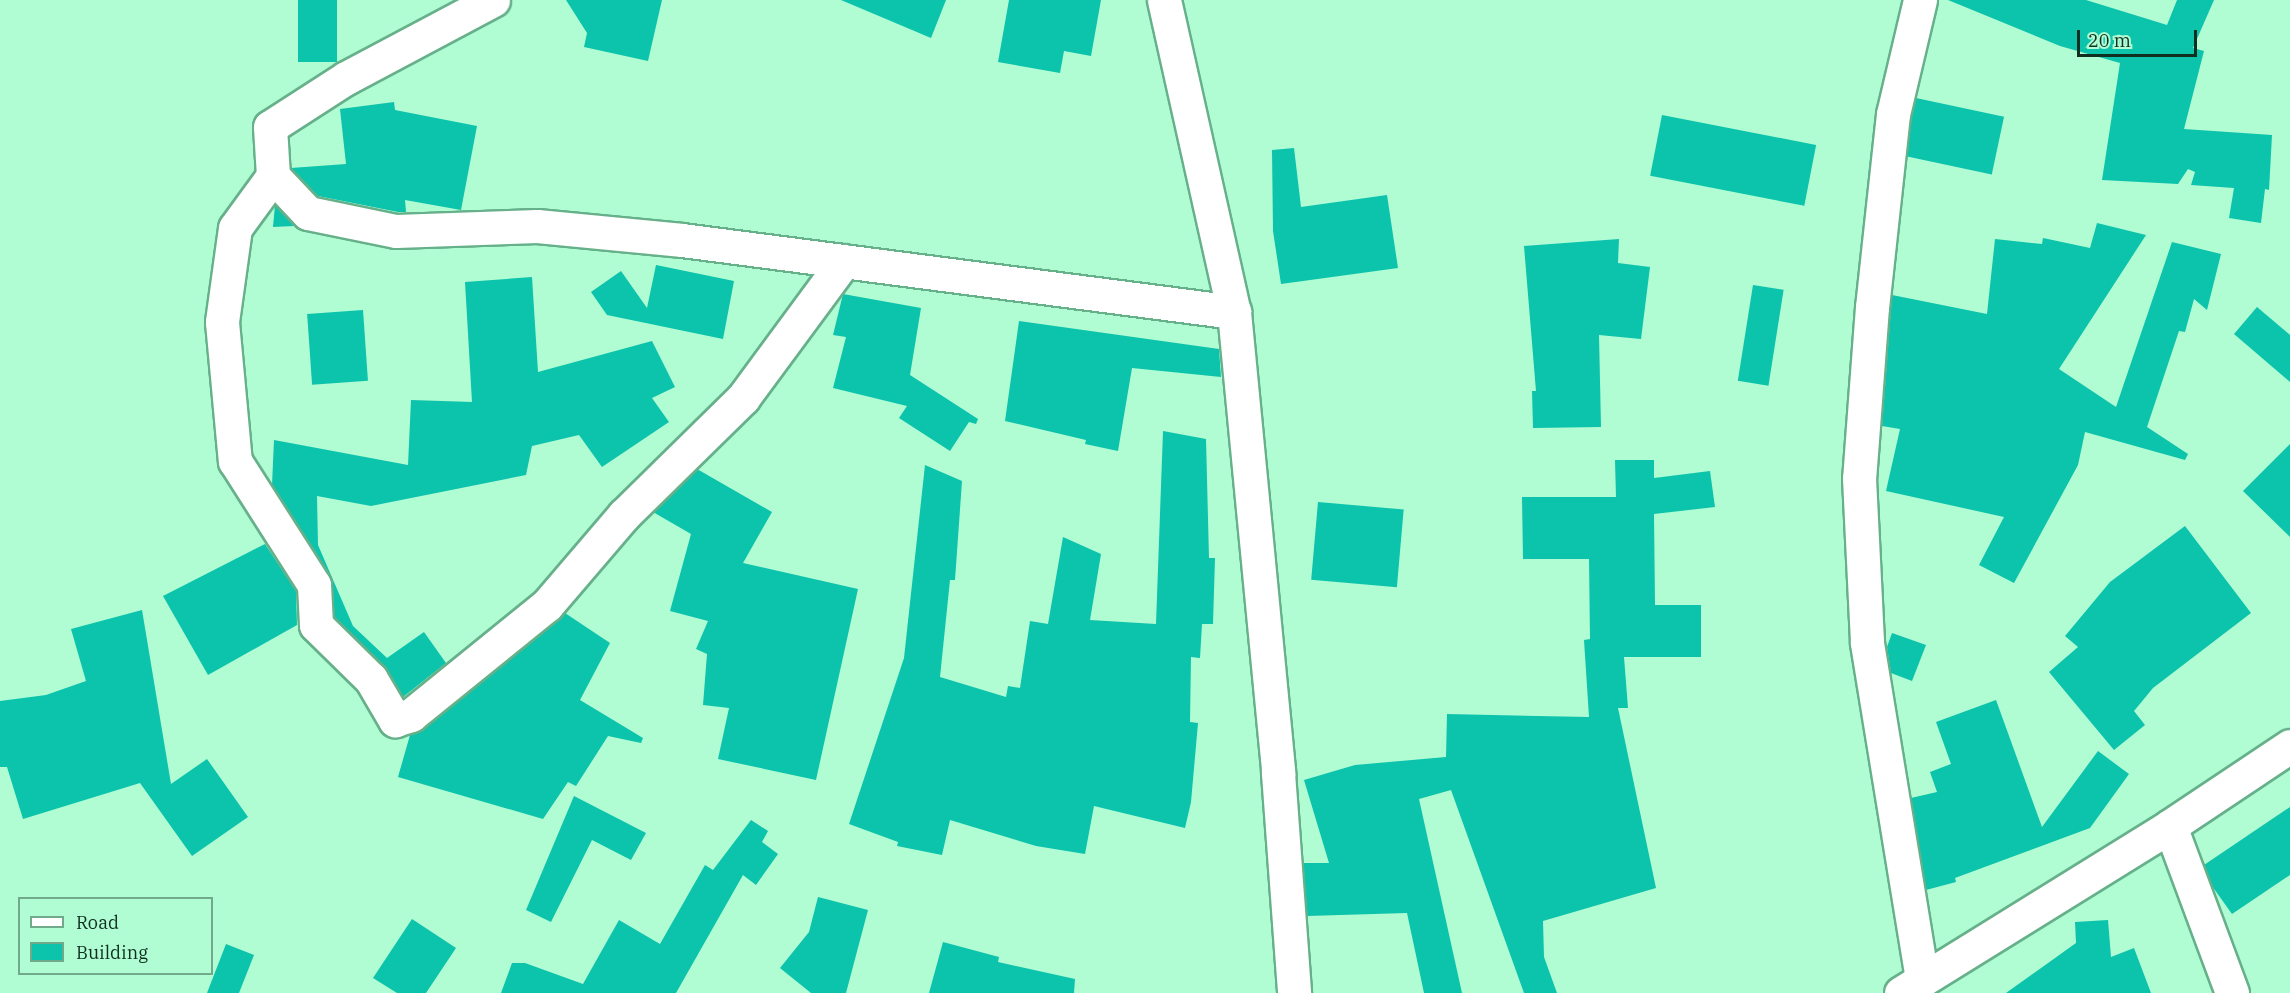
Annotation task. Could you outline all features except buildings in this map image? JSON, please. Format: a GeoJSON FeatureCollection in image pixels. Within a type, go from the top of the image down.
{"type":"FeatureCollection","features":[{"type":"Feature","properties":{"kind":"street"},"geometry":{"type":"LineString","coordinates":[[493,0],[346,78],[270,127],[273,176],[308,213],[396,231],[537,226],[844,261],[1234,312]]}},
{"type":"Feature","properties":{"kind":"street"},"geometry":{"type":"LineString","coordinates":[[1164,0],[1234,312],[1278,773],[1294,993]]}},
{"type":"Feature","properties":{"kind":"street"},"geometry":{"type":"LineString","coordinates":[[1920,0],[1893,114],[1872,307],[1859,478],[1867,643],[1911,986],[2170,826],[2290,746]]}},
{"type":"Feature","properties":{"kind":"street"},"geometry":{"type":"LineString","coordinates":[[273,176],[234,228],[222,322],[235,461],[314,585],[316,625],[371,679],[394,720],[411,715],[547,605],[624,515],[743,398],[844,261]]}},
{"type":"Feature","properties":{"kind":"street"},"geometry":{"type":"LineString","coordinates":[[2170,826],[2232,993]]}}]}
